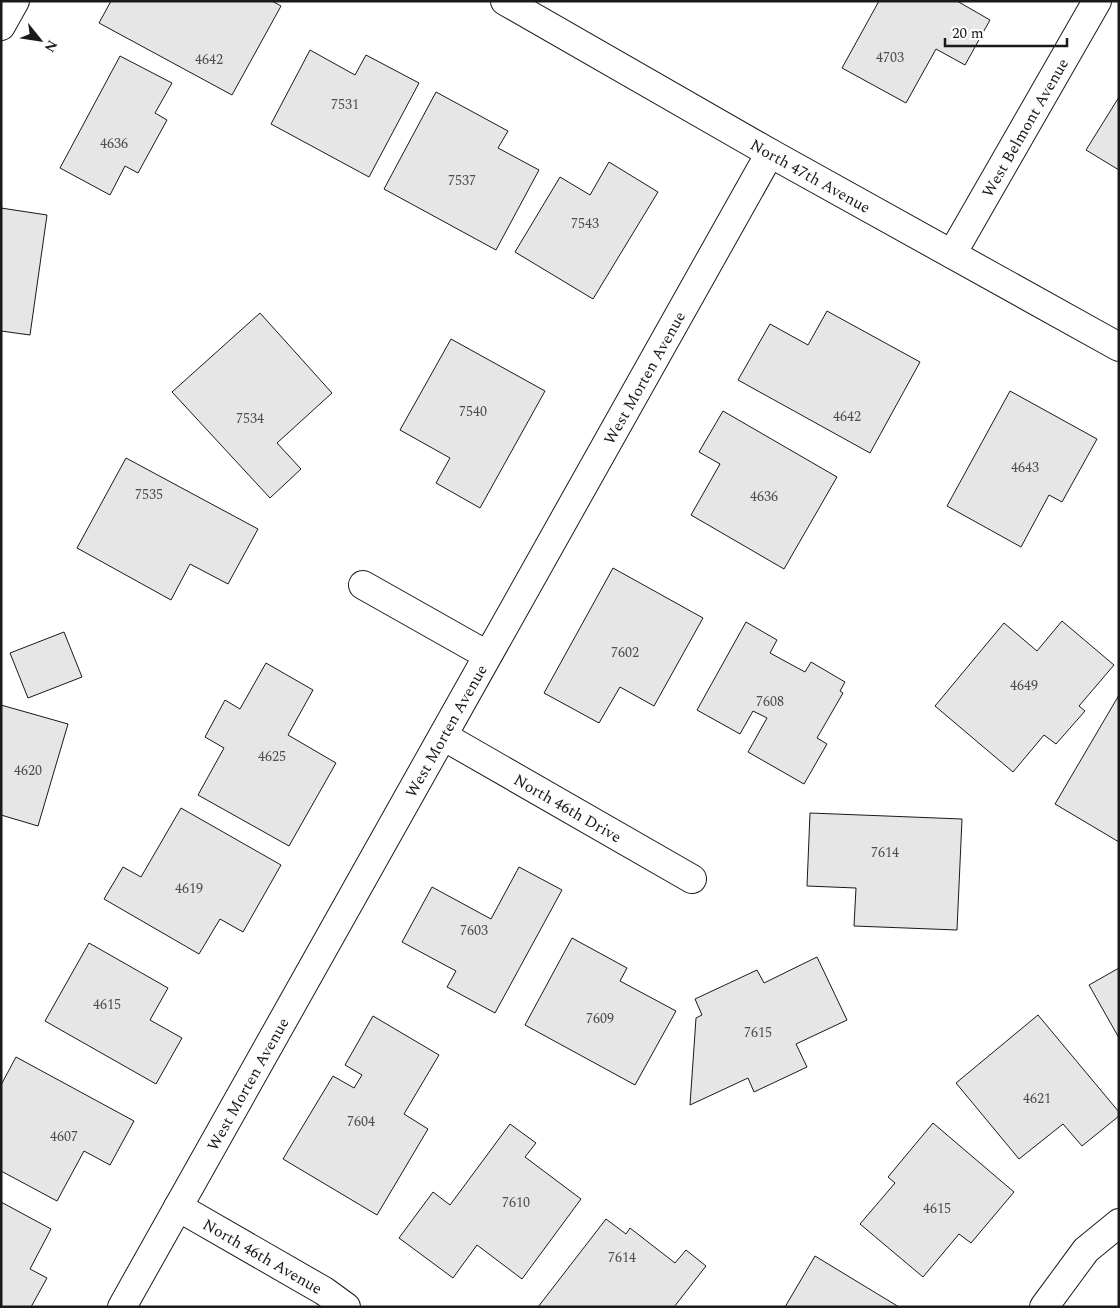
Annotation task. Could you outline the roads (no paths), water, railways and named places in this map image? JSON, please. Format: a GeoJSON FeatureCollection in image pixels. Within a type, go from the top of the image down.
{"type":"FeatureCollection","features":[{"type":"Feature","properties":{"kind":"street"},"geometry":{"type":"LineString","coordinates":[[1,26],[15,1]]}},
{"type":"Feature","properties":{"kind":"street","name":"North 47th Avenue"},"geometry":{"type":"LineString","coordinates":[[505,1],[770,153],[1119,347]]}},
{"type":"Feature","properties":{"kind":"street","name":"West Belmont Avenue"},"geometry":{"type":"LineString","coordinates":[[952,254],[1097,1]]}},
{"type":"Feature","properties":{"kind":"street","name":"West Morten Avenue"},"geometry":{"type":"LineString","coordinates":[[122,1307],[770,153]]}},
{"type":"Feature","properties":{"kind":"street"},"geometry":{"type":"LineString","coordinates":[[363,584],[487,655]]}},
{"type":"Feature","properties":{"kind":"street","name":"North 46th Drive"},"geometry":{"type":"LineString","coordinates":[[443,736],[692,879]]}},
{"type":"Feature","properties":{"kind":"street","name":"North 46th Avenue"},"geometry":{"type":"LineString","coordinates":[[178,1207],[324,1291],[346,1307]]}},
{"type":"Feature","properties":{"kind":"street"},"geometry":{"type":"LineString","coordinates":[[1044,1307],[1086,1250],[1119,1222]]}}]}
